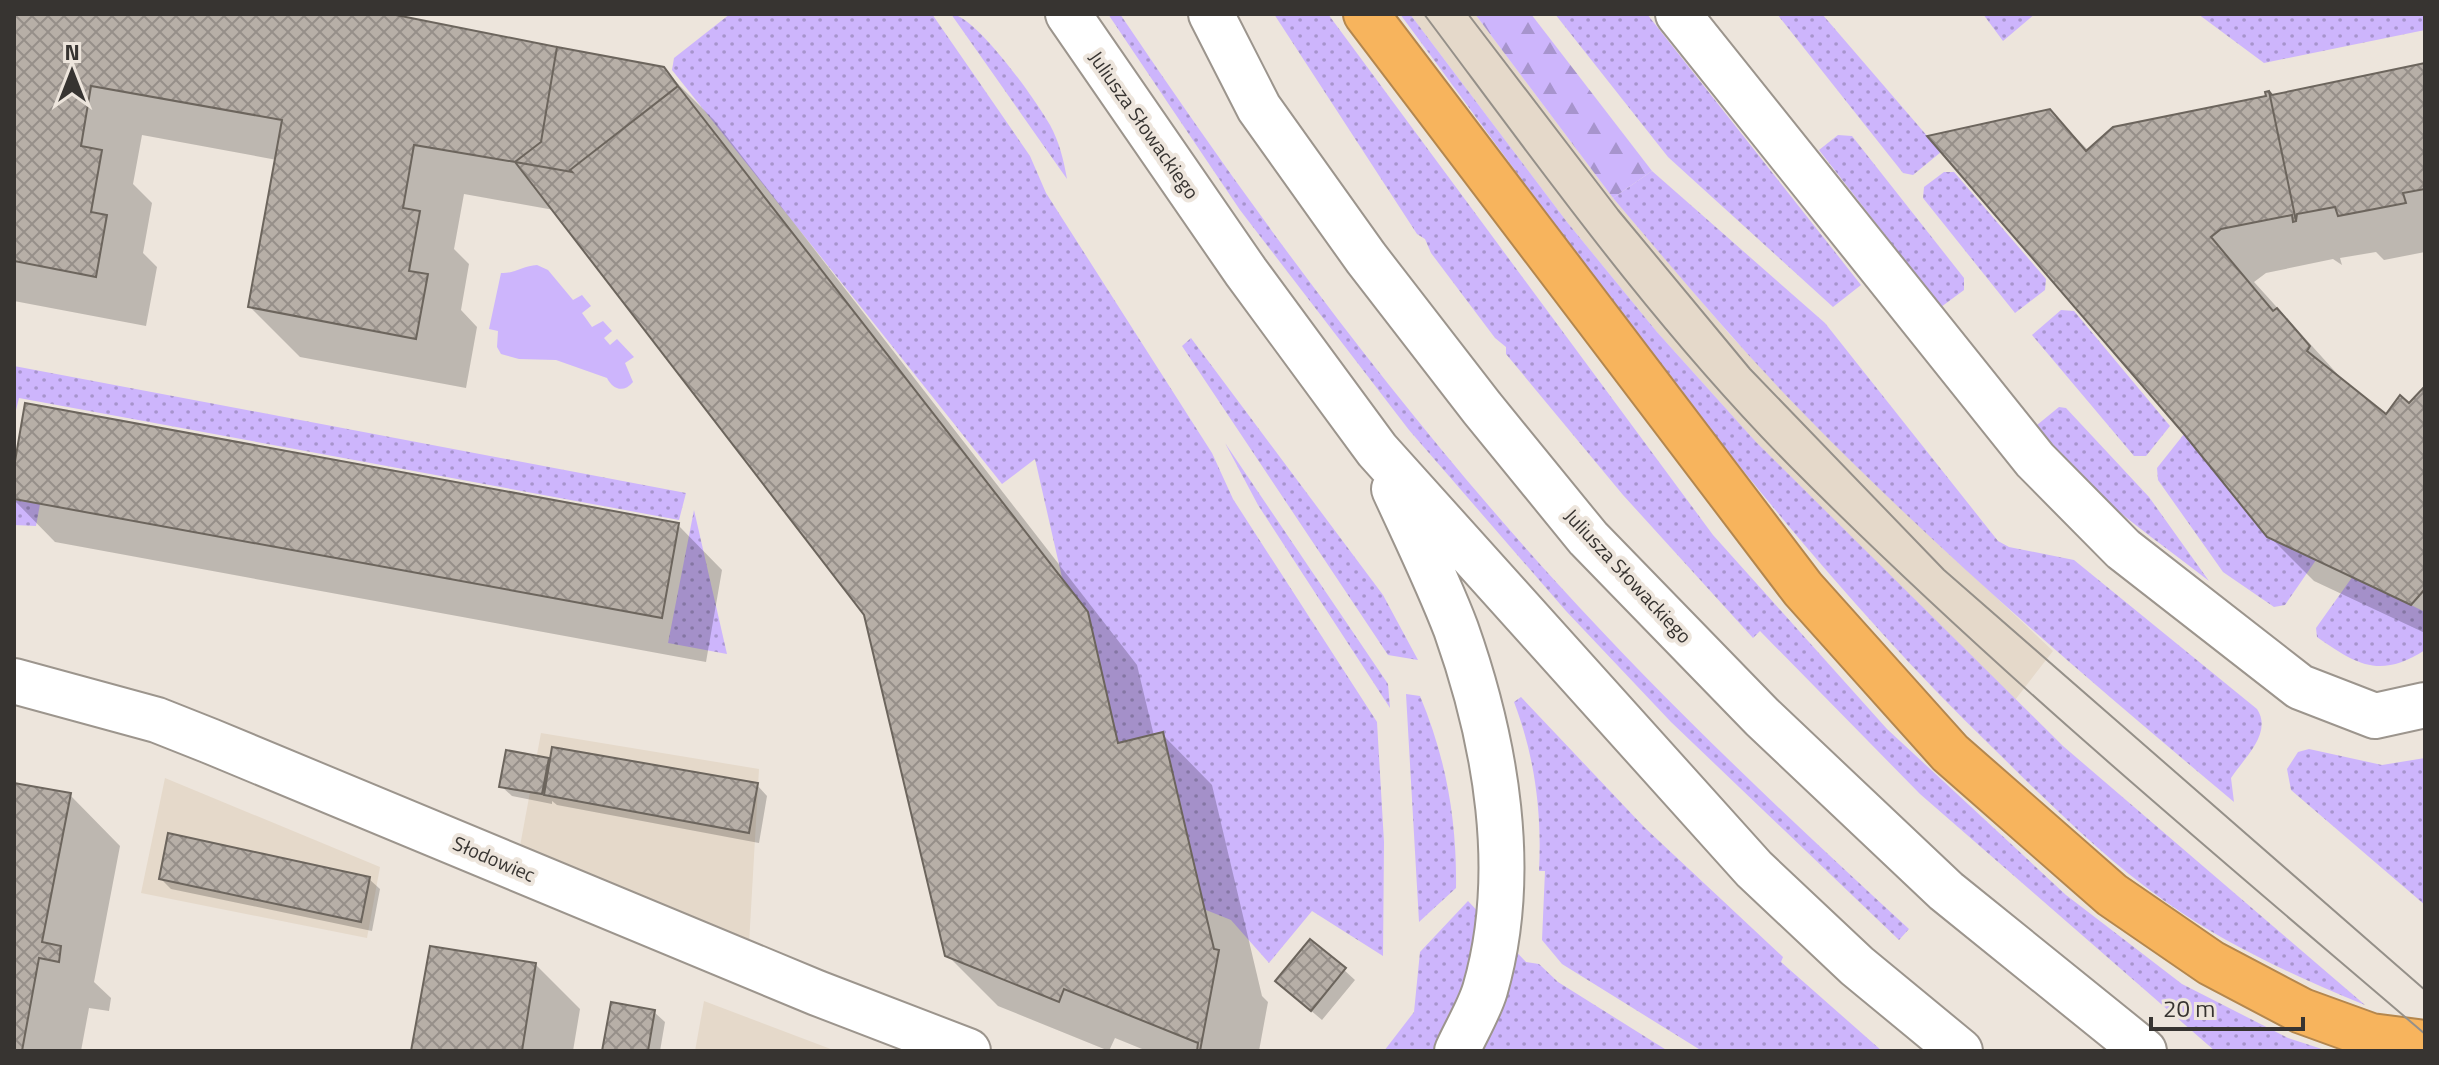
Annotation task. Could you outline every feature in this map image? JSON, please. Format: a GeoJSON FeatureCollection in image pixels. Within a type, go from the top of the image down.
{"type":"FeatureCollection","features":[{"type":"Feature","properties":{"kind":"highway"},"geometry":{"type":"LineString","coordinates":[[1366,14],[1803,589],[1950,753],[2112,895],[2211,963],[2302,1011],[2371,1036],[2425,1043]]}},
{"type":"Feature","properties":{"kind":"main road","name":"Juliusza Słowackiego"},"geometry":{"type":"LineString","coordinates":[[1068,14],[1246,272],[1377,450],[1754,869],[1857,966],[1960,1051]]}},
{"type":"Feature","properties":{"kind":"main road"},"geometry":{"type":"LineString","coordinates":[[1179,14],[1259,108]]}},
{"type":"Feature","properties":{"kind":"main road","name":"Juliusza Słowackiego"},"geometry":{"type":"LineString","coordinates":[[1211,14],[1259,108],[1385,283],[1588,538],[1762,717],[1946,891],[2144,1051]]}},
{"type":"Feature","properties":{"kind":"main road"},"geometry":{"type":"LineString","coordinates":[[1678,14],[2035,460],[2123,549],[2300,687],[2375,716],[2425,705]]}},
{"type":"Feature","properties":{"kind":"main road"},"geometry":{"type":"LineString","coordinates":[[1377,450],[1456,629],[1491,762],[1502,880],[1497,933],[1484,991],[1457,1051]]}},
{"type":"Feature","properties":{"kind":"main road","name":"Słodowiec"},"geometry":{"type":"LineString","coordinates":[[14,681],[157,720],[817,993],[968,1051]]}},
{"type":"Feature","properties":{"kind":"shaded area"},"geometry":{"type":"Polygon","coordinates":[[[1410,14],[1475,14],[1613,198],[1731,336],[1867,476],[2053,651],[2015,700],[1756,442],[1657,332],[1567,222],[1410,14]]]}},
{"type":"Feature","properties":{"kind":"shaded area"},"geometry":{"type":"Polygon","coordinates":[[[541,733],[759,769],[749,944],[520,846],[541,733]]]}},
{"type":"Feature","properties":{"kind":"shaded area"},"geometry":{"type":"Polygon","coordinates":[[[165,778],[380,867],[367,938],[141,893],[165,778]]]}},
{"type":"Feature","properties":{"kind":"shaded area"},"geometry":{"type":"Polygon","coordinates":[[[704,1001],[836,1051],[695,1051],[704,1001]]]}},
{"type":"Feature","properties":{"kind":"green space"},"geometry":{"type":"Polygon","coordinates":[[[730,14],[932,14],[1030,156],[1046,193],[1212,453],[1233,499],[1377,722],[1384,842],[1383,956],[1312,911],[1269,963],[1231,920],[1131,880],[1035,459],[1002,484],[672,70],[674,58],[730,14]]]}},
{"type":"Feature","properties":{"kind":"green space"},"geometry":{"type":"Polygon","coordinates":[[[951,14],[962,18],[990,43],[1033,98],[1056,138],[1067,179],[951,14]]]}},
{"type":"Feature","properties":{"kind":"green space"},"geometry":{"type":"Polygon","coordinates":[[[1108,14],[1120,14],[1222,162],[1328,307],[1497,516],[1685,717],[1909,929],[1899,940],[1671,722],[1566,611],[1409,430],[1240,210],[1108,14]]]}},
{"type":"Feature","properties":{"kind":"green space"},"geometry":{"type":"Polygon","coordinates":[[[1274,14],[1328,14],[1713,535],[1887,729],[2066,895],[2182,984],[2288,1038],[2328,1051],[2215,1051],[1920,794],[1760,631],[1753,638],[1623,495],[1506,354],[1506,347],[1495,338],[1431,253],[1425,239],[1417,234],[1274,14]]]}},
{"type":"Feature","properties":{"kind":"green space"},"geometry":{"type":"Polygon","coordinates":[[[1400,14],[1410,14],[1567,222],[1657,332],[1756,442],[2063,746],[2365,1005],[2238,946],[2189,918],[2142,885],[2054,808],[1910,663],[1831,576],[1682,393],[1400,14]]]}},
{"type":"Feature","properties":{"kind":"green space"},"geometry":{"type":"Polygon","coordinates":[[[1475,14],[1531,14],[1652,171],[1613,198],[1475,14]]]}},
{"type":"Feature","properties":{"kind":"green space"},"geometry":{"type":"Polygon","coordinates":[[[1555,14],[1647,14],[1861,285],[1833,307],[1668,157],[1555,14]]]}},
{"type":"Feature","properties":{"kind":"green space"},"geometry":{"type":"Polygon","coordinates":[[[1777,14],[1822,14],[1941,152],[1913,175],[1903,173],[1777,14]]]}},
{"type":"Feature","properties":{"kind":"green space"},"geometry":{"type":"Polygon","coordinates":[[[1983,14],[2035,14],[2003,41],[1983,14]]]}},
{"type":"Feature","properties":{"kind":"green space"},"geometry":{"type":"Polygon","coordinates":[[[2198,14],[2425,14],[2425,30],[2264,63],[2198,14]]]}},
{"type":"Feature","properties":{"kind":"green space"},"geometry":{"type":"Polygon","coordinates":[[[1838,135],[1852,136],[1964,278],[1964,290],[1941,307],[1819,150],[1838,135]]]}},
{"type":"Feature","properties":{"kind":"green space"},"geometry":{"type":"Polygon","coordinates":[[[1652,171],[1825,323],[1998,541],[2009,547],[2074,560],[2257,709],[2262,727],[2255,745],[2231,778],[2234,802],[1962,566],[1857,467],[1756,363],[1613,198],[1652,171]]]}},
{"type":"Feature","properties":{"kind":"green space"},"geometry":{"type":"Polygon","coordinates":[[[1944,172],[1954,172],[2046,279],[2045,290],[2015,313],[1923,198],[1924,187],[1944,172]]]}},
{"type":"Feature","properties":{"kind":"green space"},"geometry":{"type":"Polygon","coordinates":[[[537,265],[548,270],[573,300],[582,295],[591,306],[582,313],[592,327],[603,321],[612,331],[604,338],[610,345],[617,339],[634,357],[625,363],[633,382],[626,388],[619,389],[607,378],[556,360],[519,359],[501,354],[497,347],[498,331],[489,329],[501,273],[537,265]]]}},
{"type":"Feature","properties":{"kind":"green space"},"geometry":{"type":"Polygon","coordinates":[[[2061,310],[2074,311],[2170,426],[2146,456],[2134,456],[2032,335],[2061,310]]]}},
{"type":"Feature","properties":{"kind":"green space"},"geometry":{"type":"Polygon","coordinates":[[[1191,338],[1383,595],[1418,660],[1388,655],[1182,346],[1191,338]]]}},
{"type":"Feature","properties":{"kind":"green space"},"geometry":{"type":"Polygon","coordinates":[[[14,366],[686,493],[679,520],[19,398],[14,418],[14,366]]]}},
{"type":"Feature","properties":{"kind":"green space"},"geometry":{"type":"Polygon","coordinates":[[[2059,407],[2066,408],[2149,497],[2209,581],[2094,491],[2054,448],[2037,425],[2059,407]]]}},
{"type":"Feature","properties":{"kind":"green space"},"geometry":{"type":"Polygon","coordinates":[[[2184,434],[2267,537],[2316,560],[2285,605],[2274,607],[2223,572],[2158,480],[2157,468],[2184,434]]]}},
{"type":"Feature","properties":{"kind":"green space"},"geometry":{"type":"Polygon","coordinates":[[[1225,443],[1388,684],[1390,708],[1258,505],[1225,443]]]}},
{"type":"Feature","properties":{"kind":"green space"},"geometry":{"type":"Polygon","coordinates":[[[14,500],[40,504],[36,526],[14,525],[14,500]]]}},
{"type":"Feature","properties":{"kind":"green space"},"geometry":{"type":"Polygon","coordinates":[[[694,510],[727,654],[668,643],[694,510]]]}},
{"type":"Feature","properties":{"kind":"green space"},"geometry":{"type":"Polygon","coordinates":[[[2353,576],[2425,612],[2425,650],[2395,664],[2369,665],[2344,655],[2317,637],[2316,628],[2353,576]]]}},
{"type":"Feature","properties":{"kind":"green space"},"geometry":{"type":"Polygon","coordinates":[[[1406,694],[1420,696],[1437,743],[1448,790],[1454,838],[1456,888],[1419,922],[1406,694]]]}},
{"type":"Feature","properties":{"kind":"green space"},"geometry":{"type":"Polygon","coordinates":[[[1521,697],[1644,827],[1783,957],[1781,962],[1882,1051],[1702,1051],[1562,964],[1542,940],[1545,871],[1539,871],[1538,807],[1532,764],[1514,702],[1521,697]]]}},
{"type":"Feature","properties":{"kind":"green space"},"geometry":{"type":"Polygon","coordinates":[[[2309,749],[2382,765],[2425,758],[2425,905],[2291,790],[2287,769],[2298,752],[2309,749]]]}},
{"type":"Feature","properties":{"kind":"green space"},"geometry":{"type":"Polygon","coordinates":[[[1468,901],[1526,962],[1539,964],[1558,982],[1668,1051],[1384,1051],[1414,1012],[1420,952],[1468,901]]]}},
{"type":"Feature","properties":{"kind":"building"},"geometry":{"type":"Polygon","coordinates":[[[14,14],[391,14],[557,47],[541,142],[515,162],[414,145],[403,208],[420,211],[409,271],[428,274],[416,339],[248,307],[282,120],[91,86],[81,146],[102,150],[91,212],[107,215],[96,277],[14,261],[14,14]]]}},
{"type":"Feature","properties":{"kind":"building"},"geometry":{"type":"Polygon","coordinates":[[[557,47],[664,67],[678,86],[570,170],[572,172],[515,162],[541,142],[557,47]]]}},
{"type":"Feature","properties":{"kind":"building"},"geometry":{"type":"Polygon","coordinates":[[[2425,63],[2425,189],[2403,193],[2406,203],[2338,216],[2335,207],[2297,214],[2296,221],[2269,91],[2272,95],[2425,63]]]}},
{"type":"Feature","properties":{"kind":"building"},"geometry":{"type":"Polygon","coordinates":[[[678,86],[1088,612],[1118,743],[1163,732],[1214,949],[1219,950],[1200,1051],[1197,1051],[1198,1043],[1064,989],[1059,1002],[945,956],[864,615],[515,162],[572,172],[570,170],[678,86]]]}},
{"type":"Feature","properties":{"kind":"building"},"geometry":{"type":"Polygon","coordinates":[[[2269,91],[2296,221],[2293,222],[2292,215],[2221,229],[2211,237],[2273,311],[2277,308],[2310,346],[2307,351],[2386,414],[2400,395],[2409,403],[2425,386],[2425,589],[2411,605],[2267,537],[2184,434],[1927,136],[2050,109],[2086,151],[2113,127],[2266,96],[2265,92],[2269,91]]]}},
{"type":"Feature","properties":{"kind":"building"},"geometry":{"type":"Polygon","coordinates":[[[25,403],[679,523],[662,618],[14,499],[14,467],[25,403]]]}},
{"type":"Feature","properties":{"kind":"building"},"geometry":{"type":"Polygon","coordinates":[[[552,747],[758,783],[749,833],[544,795],[552,747]]]}},
{"type":"Feature","properties":{"kind":"building"},"geometry":{"type":"Polygon","coordinates":[[[506,750],[549,758],[542,794],[499,787],[506,750]]]}},
{"type":"Feature","properties":{"kind":"building"},"geometry":{"type":"Polygon","coordinates":[[[14,783],[71,793],[42,942],[61,946],[59,962],[39,958],[22,1051],[14,1051],[14,783]]]}},
{"type":"Feature","properties":{"kind":"building"},"geometry":{"type":"Polygon","coordinates":[[[168,833],[370,877],[361,922],[159,879],[168,833]]]}},
{"type":"Feature","properties":{"kind":"building"},"geometry":{"type":"Polygon","coordinates":[[[1310,939],[1346,968],[1311,1011],[1275,981],[1310,939]]]}},
{"type":"Feature","properties":{"kind":"building"},"geometry":{"type":"Polygon","coordinates":[[[430,946],[536,963],[522,1051],[411,1051],[430,946]]]}},
{"type":"Feature","properties":{"kind":"building"},"geometry":{"type":"Polygon","coordinates":[[[611,1002],[655,1010],[648,1051],[602,1051],[611,1002]]]}},
{"type":"Feature","properties":{"kind":"tram line"},"geometry":{"type":"LineString","coordinates":[[1424,14],[1645,304],[1740,414],[1791,467],[1944,615],[2023,686],[2425,1034]]}},
{"type":"Feature","properties":{"kind":"tram line"},"geometry":{"type":"LineString","coordinates":[[1468,14],[1618,210],[1750,369],[1944,570],[2425,990]]}}]}
